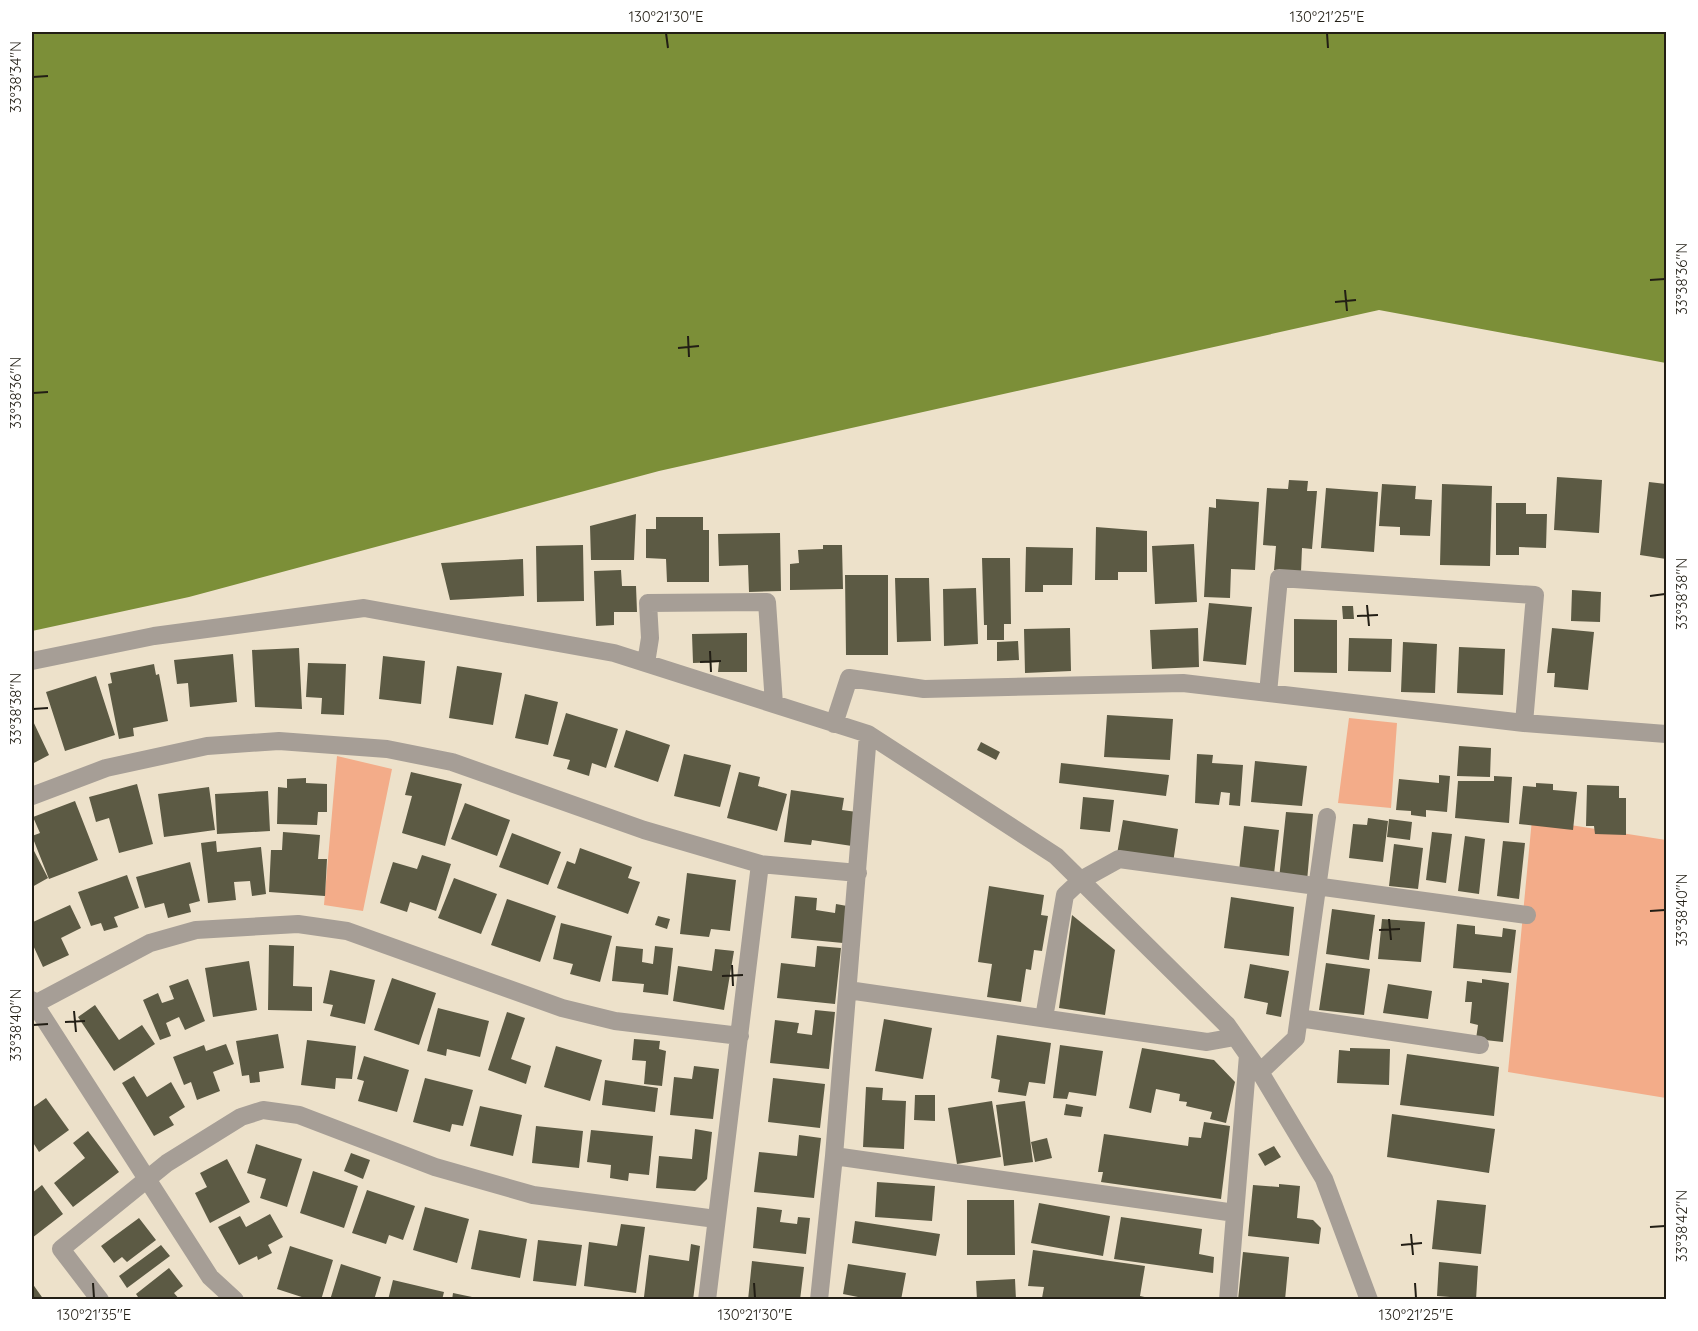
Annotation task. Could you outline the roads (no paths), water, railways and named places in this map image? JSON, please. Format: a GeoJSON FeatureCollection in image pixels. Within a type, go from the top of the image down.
{"type":"FeatureCollection","features":[{"type":"Feature","properties":{"kind":"street"},"geometry":{"type":"LineString","coordinates":[[1268,693],[1279,578],[1535,595],[1524,723]]}},
{"type":"Feature","properties":{"kind":"street"},"geometry":{"type":"LineString","coordinates":[[646,663],[650,638],[648,603],[767,602],[774,704]]}},
{"type":"Feature","properties":{"kind":"street"},"geometry":{"type":"LineString","coordinates":[[32,661],[154,636],[364,608],[614,653],[868,734],[1056,855],[1227,1025],[1260,1072],[1324,1179],[1369,1299]]}},
{"type":"Feature","properties":{"kind":"street"},"geometry":{"type":"LineString","coordinates":[[834,724],[849,678],[924,689],[1183,683],[1524,723],[1666,734]]}},
{"type":"Feature","properties":{"kind":"street"},"geometry":{"type":"LineString","coordinates":[[819,1299],[834,1156],[868,734]]}},
{"type":"Feature","properties":{"kind":"street"},"geometry":{"type":"LineString","coordinates":[[32,796],[106,768],[207,746],[279,741],[376,748],[452,762],[644,830],[760,864],[858,873]]}},
{"type":"Feature","properties":{"kind":"street"},"geometry":{"type":"LineString","coordinates":[[1260,1072],[1296,1038],[1327,817]]}},
{"type":"Feature","properties":{"kind":"street"},"geometry":{"type":"LineString","coordinates":[[1044,1018],[1065,895],[1081,880],[1119,859],[1527,915]]}},
{"type":"Feature","properties":{"kind":"street"},"geometry":{"type":"LineString","coordinates":[[707,1299],[760,864]]}},
{"type":"Feature","properties":{"kind":"street"},"geometry":{"type":"LineString","coordinates":[[235,1299],[210,1277],[33,1002],[150,943],[196,930],[297,924],[347,931],[562,1008],[615,1021],[740,1036]]}},
{"type":"Feature","properties":{"kind":"street"},"geometry":{"type":"LineString","coordinates":[[848,990],[1207,1042],[1235,1037]]}},
{"type":"Feature","properties":{"kind":"street"},"geometry":{"type":"LineString","coordinates":[[1299,1018],[1480,1045]]}},
{"type":"Feature","properties":{"kind":"street"},"geometry":{"type":"LineString","coordinates":[[1228,1299],[1248,1055]]}},
{"type":"Feature","properties":{"kind":"street"},"geometry":{"type":"LineString","coordinates":[[100,1299],[61,1249],[145,1179],[241,1117],[263,1110],[300,1115],[435,1167],[533,1195],[716,1219]]}},
{"type":"Feature","properties":{"kind":"street"},"geometry":{"type":"LineString","coordinates":[[834,1156],[1235,1213]]}}]}
